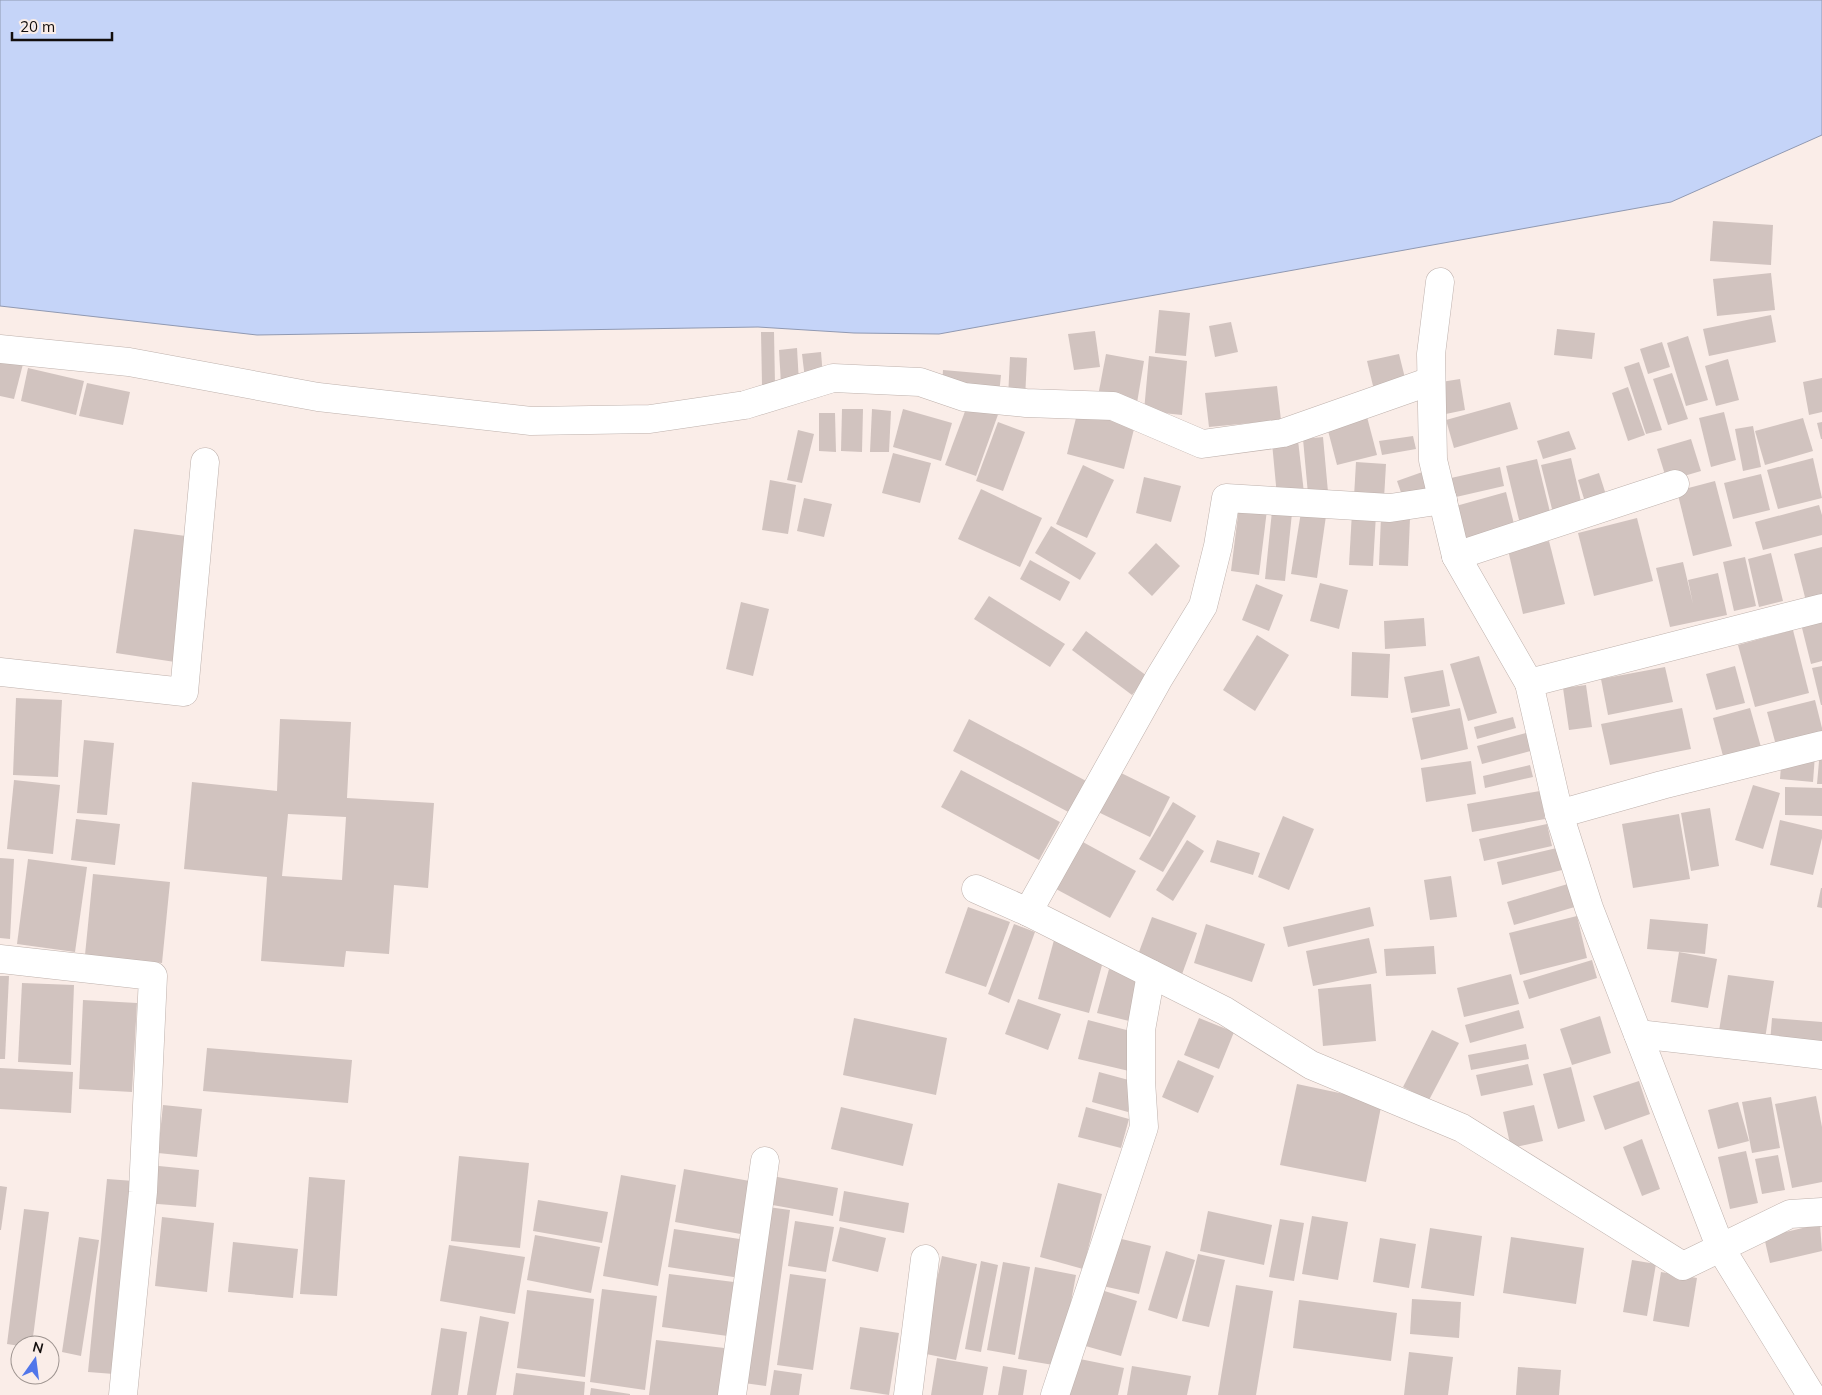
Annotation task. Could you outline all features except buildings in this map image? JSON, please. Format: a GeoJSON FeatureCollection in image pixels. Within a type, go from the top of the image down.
{"type":"FeatureCollection","features":[{"type":"Feature","properties":{"kind":"street"},"geometry":{"type":"LineString","coordinates":[[1440,282],[1431,354],[1433,460],[1456,556],[1529,683],[1559,814],[1589,908],[1721,1249],[1811,1395]]}},
{"type":"Feature","properties":{"kind":"street"},"geometry":{"type":"LineString","coordinates":[[0,349],[129,362],[318,398],[531,421],[650,419],[745,405],[834,378],[920,382],[964,397],[1026,403],[1113,406],[1202,444],[1283,433],[1432,382]]}},
{"type":"Feature","properties":{"kind":"street"},"geometry":{"type":"LineString","coordinates":[[0,672],[184,692],[205,462]]}},
{"type":"Feature","properties":{"kind":"street"},"geometry":{"type":"LineString","coordinates":[[1456,556],[1675,484]]}},
{"type":"Feature","properties":{"kind":"street"},"geometry":{"type":"LineString","coordinates":[[1028,912],[1159,678],[1203,606],[1218,546],[1226,498],[1390,508],[1442,500]]}},
{"type":"Feature","properties":{"kind":"street"},"geometry":{"type":"LineString","coordinates":[[1529,683],[1822,608]]}},
{"type":"Feature","properties":{"kind":"street"},"geometry":{"type":"LineString","coordinates":[[1559,814],[1671,782],[1822,745]]}},
{"type":"Feature","properties":{"kind":"street"},"geometry":{"type":"LineString","coordinates":[[976,889],[1028,912],[1225,1012],[1311,1065],[1462,1128],[1683,1266],[1790,1214],[1822,1212]]}},
{"type":"Feature","properties":{"kind":"street"},"geometry":{"type":"LineString","coordinates":[[0,958],[153,976],[142,1192],[123,1395]]}},
{"type":"Feature","properties":{"kind":"street"},"geometry":{"type":"LineString","coordinates":[[1055,1395],[1144,1126],[1141,1081],[1141,1030],[1151,974]]}},
{"type":"Feature","properties":{"kind":"street"},"geometry":{"type":"LineString","coordinates":[[1638,1034],[1822,1055]]}},
{"type":"Feature","properties":{"kind":"street"},"geometry":{"type":"LineString","coordinates":[[732,1395],[765,1161]]}},
{"type":"Feature","properties":{"kind":"street"},"geometry":{"type":"LineString","coordinates":[[908,1395],[925,1259]]}},
{"type":"Feature","properties":{"kind":"water"},"geometry":{"type":"Polygon","coordinates":[[[0,0],[1822,0],[1822,135],[1671,202],[939,334],[854,333],[758,327],[257,335],[0,306],[0,0]]]}}]}
